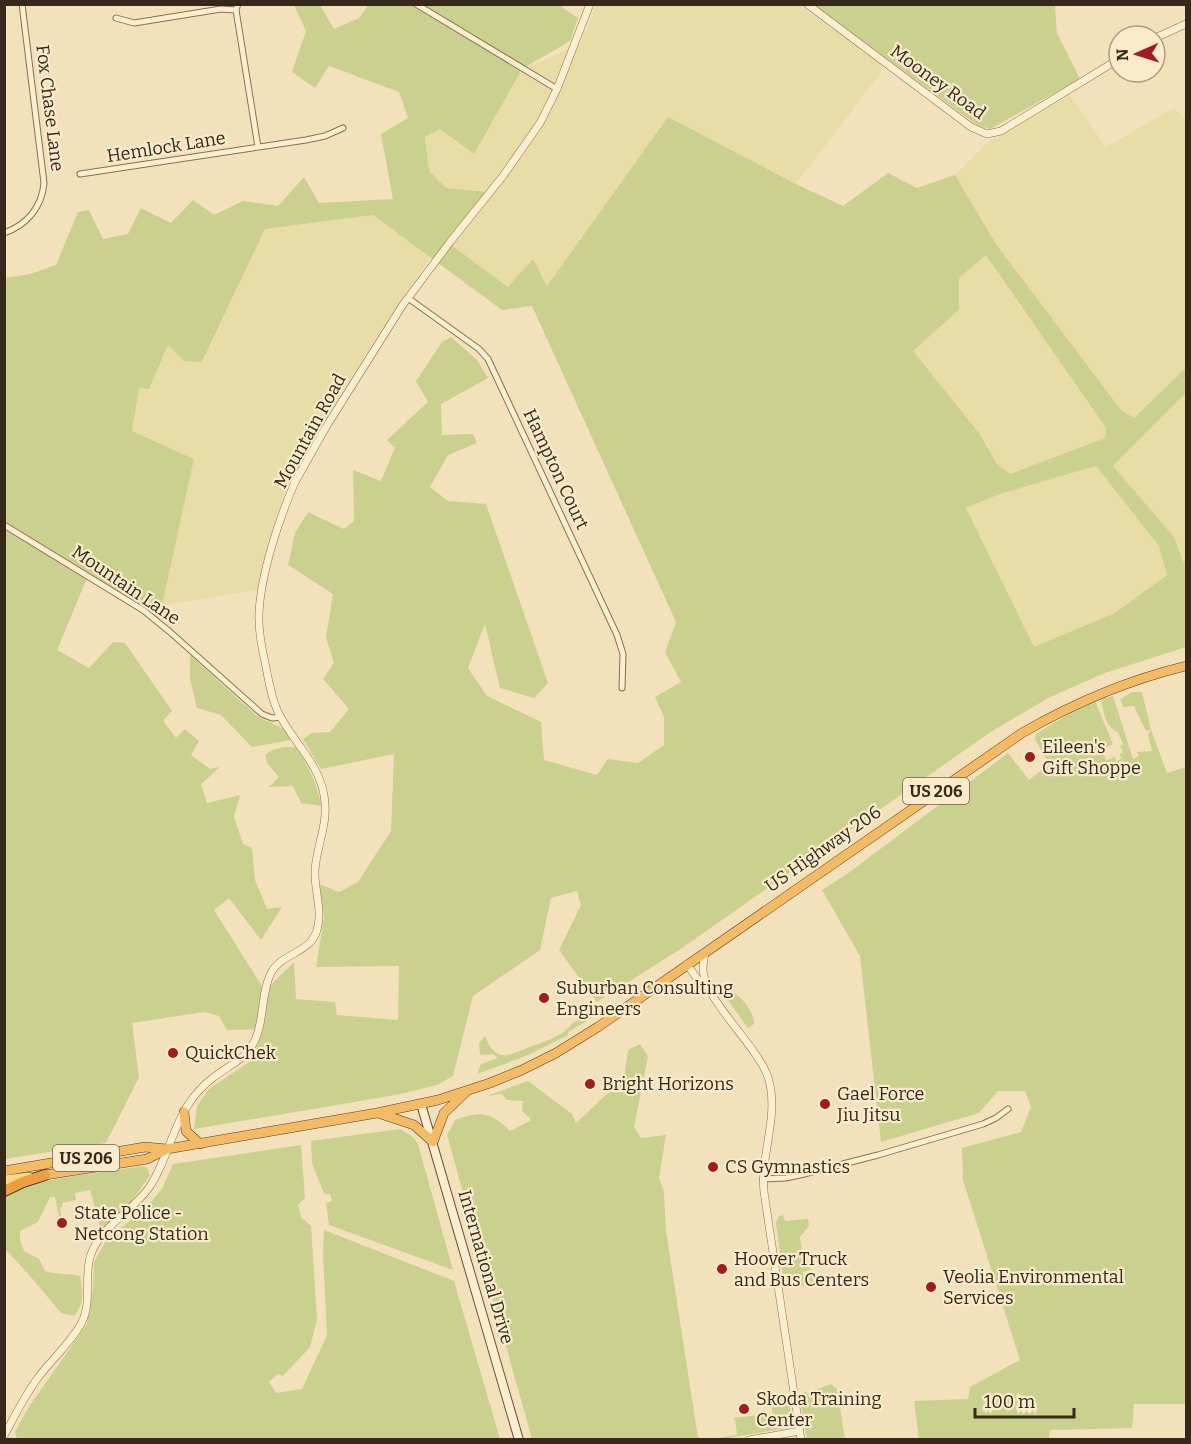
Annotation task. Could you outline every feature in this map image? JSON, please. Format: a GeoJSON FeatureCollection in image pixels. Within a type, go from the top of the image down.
{"type":"FeatureCollection","features":[{"type":"Feature","properties":{"kind":"highway","name":"US Highway 206"},"geometry":{"type":"LineString","coordinates":[[705,952],[1022,733],[1104,692],[1145,677],[1186,666]]}},
{"type":"Feature","properties":{"kind":"highway","name":"US 206"},"geometry":{"type":"LineString","coordinates":[[4,1171],[145,1147],[167,1149],[200,1144],[377,1113],[422,1104],[466,1091],[514,1073],[556,1053],[598,1027],[705,952]]}},
{"type":"Feature","properties":{"kind":"highway"},"geometry":{"type":"LineString","coordinates":[[377,1113],[414,1125],[433,1142],[444,1113],[466,1091]]}},
{"type":"Feature","properties":{"kind":"highway"},"geometry":{"type":"LineString","coordinates":[[184,1112],[186,1131],[200,1144]]}},
{"type":"Feature","properties":{"kind":"highway","name":"US 206"},"geometry":{"type":"LineString","coordinates":[[4,1191],[45,1175],[147,1159],[167,1149]]}},
{"type":"Feature","properties":{"kind":"main road","name":"International Drive"},"geometry":{"type":"LineString","coordinates":[[422,1104],[519,1440]]}},
{"type":"Feature","properties":{"kind":"main road"},"geometry":{"type":"LineString","coordinates":[[4,1180],[45,1175]]}},
{"type":"Feature","properties":{"kind":"street","name":"Fox Chase Lane"},"geometry":{"type":"LineString","coordinates":[[4,234],[19,227],[32,215],[40,201],[44,183],[22,4]]}},
{"type":"Feature","properties":{"kind":"street"},"geometry":{"type":"LineString","coordinates":[[416,4],[557,89]]}},
{"type":"Feature","properties":{"kind":"street","name":"Mountain Road"},"geometry":{"type":"LineString","coordinates":[[4,1436],[26,1395],[45,1368],[72,1338],[83,1319],[88,1301],[89,1262],[96,1244],[149,1187],[184,1112],[203,1086],[242,1058],[250,1049],[258,1035],[264,993],[272,970],[288,956],[310,944],[318,929],[315,870],[325,825],[323,792],[310,758],[281,717],[268,682],[258,616],[263,582],[279,524],[295,482],[307,460],[408,298],[526,145],[540,123],[557,89],[590,4]]}},
{"type":"Feature","properties":{"kind":"street","name":"Mooney Road"},"geometry":{"type":"LineString","coordinates":[[807,4],[966,123],[985,134],[1001,131],[1107,66]]}},
{"type":"Feature","properties":{"kind":"street"},"geometry":{"type":"LineString","coordinates":[[116,18],[134,22],[237,7],[258,147]]}},
{"type":"Feature","properties":{"kind":"street"},"geometry":{"type":"LineString","coordinates":[[1167,33],[1186,24]]}},
{"type":"Feature","properties":{"kind":"street","name":"Hemlock Lane"},"geometry":{"type":"LineString","coordinates":[[80,174],[325,136],[343,128]]}},
{"type":"Feature","properties":{"kind":"street","name":"Hampton Court"},"geometry":{"type":"LineString","coordinates":[[408,298],[479,349],[488,360],[617,634],[622,654],[622,688]]}},
{"type":"Feature","properties":{"kind":"street","name":"Mountain Lane"},"geometry":{"type":"LineString","coordinates":[[4,525],[143,610],[262,714],[272,718],[281,717]]}},
{"type":"Feature","properties":{"kind":"street"},"geometry":{"type":"LineString","coordinates":[[705,952],[703,969],[707,986]]}},
{"type":"Feature","properties":{"kind":"street"},"geometry":{"type":"LineString","coordinates":[[687,964],[698,980],[707,986],[755,1055],[769,1080],[772,1108],[763,1179],[801,1440]]}},
{"type":"Feature","properties":{"kind":"street"},"geometry":{"type":"LineString","coordinates":[[763,1179],[786,1178],[878,1155],[982,1124],[1008,1110]]}},
{"type":"Feature","properties":{"kind":"street"},"geometry":{"type":"LineString","coordinates":[[749,1440],[800,1431]]}},
{"type":"Feature","properties":{"kind":"shaded area"},"geometry":{"type":"Polygon","coordinates":[[[596,5],[799,5],[879,61],[882,67],[880,74],[796,184],[668,118],[547,287],[533,260],[508,287],[450,244],[490,191],[446,188],[429,171],[425,137],[440,129],[473,153],[522,69],[581,44],[596,5]]]}},
{"type":"Feature","properties":{"kind":"shaded area"},"geometry":{"type":"Polygon","coordinates":[[[1070,95],[1106,147],[1174,108],[1186,121],[1186,368],[1134,418],[1121,410],[996,244],[955,175],[988,142],[1070,95]]]}},
{"type":"Feature","properties":{"kind":"shaded area"},"geometry":{"type":"Polygon","coordinates":[[[373,215],[431,256],[304,452],[288,484],[276,519],[258,590],[162,605],[194,459],[132,431],[139,388],[149,389],[168,345],[203,362],[265,229],[373,215]]]}},
{"type":"Feature","properties":{"kind":"shaded area"},"geometry":{"type":"Polygon","coordinates":[[[986,255],[1106,428],[1105,438],[1009,474],[997,464],[979,433],[912,351],[959,311],[959,278],[986,255]]]}},
{"type":"Feature","properties":{"kind":"shaded area"},"geometry":{"type":"Polygon","coordinates":[[[1186,393],[1186,560],[1183,563],[1113,466],[1186,393]]]}},
{"type":"Feature","properties":{"kind":"shaded area"},"geometry":{"type":"Polygon","coordinates":[[[1096,466],[1159,546],[1167,575],[1115,613],[1034,648],[966,508],[1000,494],[1096,466]]]}},
{"type":"Feature","properties":{"kind":"green space"},"geometry":{"type":"Polygon","coordinates":[[[369,4],[559,5],[578,18],[570,41],[522,69],[474,154],[440,129],[425,137],[429,171],[446,188],[491,192],[450,244],[508,287],[533,259],[547,286],[668,117],[843,206],[888,173],[917,188],[955,175],[996,244],[1121,410],[1134,418],[1186,368],[1186,393],[1113,466],[1174,537],[1183,562],[1186,560],[1186,647],[1105,673],[1050,697],[992,731],[682,948],[597,1002],[559,950],[581,905],[577,891],[551,898],[540,950],[473,996],[453,1076],[437,1085],[396,1095],[194,1129],[197,1106],[209,1089],[252,1060],[263,1029],[227,1030],[219,1016],[204,1012],[132,1023],[139,1077],[106,1143],[5,1159],[5,278],[30,274],[56,265],[78,212],[89,210],[103,239],[128,234],[141,208],[171,223],[193,200],[214,215],[243,201],[278,206],[304,177],[319,203],[393,199],[381,134],[408,118],[399,92],[329,66],[315,88],[292,72],[306,31],[294,5],[320,5],[334,29],[359,18],[369,4]],[[373,215],[265,229],[202,362],[184,361],[168,345],[149,389],[139,388],[132,431],[194,459],[158,624],[87,578],[57,650],[89,668],[113,642],[125,643],[172,711],[163,721],[176,738],[185,729],[199,741],[191,755],[210,769],[220,767],[201,784],[207,803],[240,795],[234,817],[243,844],[252,848],[255,880],[267,909],[282,907],[261,940],[229,898],[214,910],[265,991],[294,962],[296,999],[335,1002],[337,1015],[398,1020],[399,966],[316,967],[324,918],[319,884],[339,892],[358,882],[391,831],[394,754],[321,769],[303,739],[312,733],[330,732],[349,709],[323,679],[334,663],[326,637],[333,594],[288,565],[295,533],[308,512],[344,529],[354,521],[353,470],[381,481],[395,448],[387,440],[428,402],[416,381],[442,342],[451,337],[477,360],[488,378],[441,404],[442,435],[473,434],[477,443],[448,455],[430,487],[448,501],[486,504],[548,683],[534,698],[500,688],[485,624],[468,668],[487,696],[541,722],[544,760],[597,775],[608,759],[638,763],[664,745],[664,717],[655,697],[681,682],[665,652],[676,622],[532,306],[502,310],[373,215]],[[986,255],[959,278],[959,310],[913,351],[979,433],[997,464],[1010,474],[1105,438],[1106,428],[986,255]],[[1096,466],[1000,494],[966,508],[1034,647],[1115,613],[1167,575],[1159,546],[1096,466]]]}},
{"type":"Feature","properties":{"kind":"green space"},"geometry":{"type":"Polygon","coordinates":[[[814,5],[1055,5],[1057,33],[1080,79],[990,129],[977,125],[814,5]]]}},
{"type":"Feature","properties":{"kind":"green space"},"geometry":{"type":"Polygon","coordinates":[[[190,655],[257,716],[284,729],[291,740],[252,747],[221,715],[197,708],[190,679],[190,655]]]}},
{"type":"Feature","properties":{"kind":"green space"},"geometry":{"type":"Polygon","coordinates":[[[1132,692],[1142,692],[1151,730],[1146,731],[1134,706],[1123,707],[1120,699],[1132,692]]]}},
{"type":"Feature","properties":{"kind":"green space"},"geometry":{"type":"Polygon","coordinates":[[[1113,696],[1133,759],[1139,756],[1137,752],[1152,751],[1148,735],[1151,730],[1167,773],[1186,767],[1186,1404],[1134,1404],[1132,1428],[1050,1430],[1049,1439],[919,1439],[914,1401],[968,1399],[970,1387],[1020,1360],[963,1180],[962,1148],[1021,1132],[1031,1107],[1025,1091],[998,1091],[979,1113],[881,1142],[860,956],[822,890],[847,874],[1008,753],[1029,780],[1049,764],[1035,739],[1036,734],[1078,708],[1095,701],[1113,744],[1102,750],[1106,760],[1114,756],[1116,761],[1121,759],[1120,754],[1123,752],[1120,746],[1123,744],[1118,732],[1108,723],[1101,699],[1113,696]]]}},
{"type":"Feature","properties":{"kind":"green space"},"geometry":{"type":"Polygon","coordinates":[[[296,747],[301,754],[312,775],[322,806],[301,803],[293,786],[269,787],[279,777],[267,763],[265,755],[272,750],[296,747]]]}},
{"type":"Feature","properties":{"kind":"green space"},"geometry":{"type":"Polygon","coordinates":[[[733,992],[744,1001],[750,1010],[754,1024],[748,1028],[725,996],[733,992]]]}},
{"type":"Feature","properties":{"kind":"green space"},"geometry":{"type":"Polygon","coordinates":[[[583,1008],[591,1013],[592,1018],[568,1032],[568,1035],[526,1056],[477,1074],[481,1064],[498,1058],[493,1054],[480,1055],[479,1043],[485,1036],[495,1052],[500,1055],[513,1054],[562,1033],[575,1021],[583,1018],[583,1008]]]}},
{"type":"Feature","properties":{"kind":"green space"},"geometry":{"type":"Polygon","coordinates":[[[640,1044],[648,1056],[634,1127],[641,1138],[666,1135],[659,1178],[664,1192],[666,1231],[698,1438],[532,1439],[447,1135],[455,1120],[472,1115],[491,1116],[510,1131],[530,1121],[530,1118],[522,1111],[523,1101],[507,1100],[502,1094],[487,1096],[528,1081],[572,1114],[576,1123],[624,1078],[628,1050],[640,1044]]]}},
{"type":"Feature","properties":{"kind":"green space"},"geometry":{"type":"Polygon","coordinates":[[[400,1129],[413,1137],[418,1144],[453,1270],[329,1225],[326,1203],[332,1201],[330,1194],[324,1194],[312,1163],[311,1141],[400,1129]]]}},
{"type":"Feature","properties":{"kind":"green space"},"geometry":{"type":"Polygon","coordinates":[[[301,1145],[305,1198],[298,1205],[301,1217],[311,1226],[317,1319],[310,1347],[283,1376],[278,1374],[269,1382],[276,1393],[302,1389],[327,1335],[324,1230],[454,1281],[500,1439],[17,1439],[15,1432],[28,1408],[87,1324],[93,1290],[94,1262],[107,1239],[145,1209],[162,1189],[173,1164],[301,1145]]]}},
{"type":"Feature","properties":{"kind":"green space"},"geometry":{"type":"Polygon","coordinates":[[[141,1166],[147,1168],[150,1175],[131,1202],[101,1231],[90,1190],[75,1193],[76,1200],[62,1203],[61,1217],[59,1217],[55,1197],[50,1197],[38,1222],[20,1231],[24,1251],[39,1259],[45,1271],[80,1276],[82,1297],[80,1307],[74,1316],[61,1313],[5,1249],[5,1196],[36,1184],[71,1176],[141,1166]]]}},
{"type":"Feature","properties":{"kind":"green space"},"geometry":{"type":"Polygon","coordinates":[[[783,1215],[785,1221],[808,1219],[809,1226],[800,1237],[802,1250],[800,1252],[811,1270],[803,1272],[803,1275],[812,1273],[814,1284],[790,1288],[784,1285],[776,1223],[779,1216],[783,1215]]]}},
{"type":"Feature","properties":{"kind":"green space"},"geometry":{"type":"Polygon","coordinates":[[[831,1384],[837,1389],[845,1439],[807,1439],[802,1409],[804,1391],[807,1393],[831,1384]]]}},
{"type":"Feature","properties":{"kind":"green space"},"geometry":{"type":"Polygon","coordinates":[[[780,1395],[789,1401],[792,1422],[788,1428],[710,1439],[737,1435],[733,1418],[772,1414],[772,1398],[780,1395]]]}},
{"type":"Feature","properties":{"kind":"place","name":"Eileen's Gift Shoppe"},"geometry":{"type":"Point","coordinates":[1030,757]}},
{"type":"Feature","properties":{"kind":"place","name":"Suburban Consulting Engineers"},"geometry":{"type":"Point","coordinates":[544,998]}},
{"type":"Feature","properties":{"kind":"place","name":"QuickChek"},"geometry":{"type":"Point","coordinates":[173,1053]}},
{"type":"Feature","properties":{"kind":"place","name":"Bright Horizons"},"geometry":{"type":"Point","coordinates":[590,1084]}},
{"type":"Feature","properties":{"kind":"place","name":"Gael Force Jiu Jitsu"},"geometry":{"type":"Point","coordinates":[825,1104]}},
{"type":"Feature","properties":{"kind":"place","name":"CS Gymnastics"},"geometry":{"type":"Point","coordinates":[713,1167]}},
{"type":"Feature","properties":{"kind":"place","name":"State Police - Netcong Station"},"geometry":{"type":"Point","coordinates":[62,1223]}},
{"type":"Feature","properties":{"kind":"place","name":"Hoover Truck and Bus Centers"},"geometry":{"type":"Point","coordinates":[722,1269]}},
{"type":"Feature","properties":{"kind":"place","name":"Veolia Environmental Services"},"geometry":{"type":"Point","coordinates":[931,1287]}},
{"type":"Feature","properties":{"kind":"place","name":"Skoda Training Center"},"geometry":{"type":"Point","coordinates":[744,1409]}}]}
